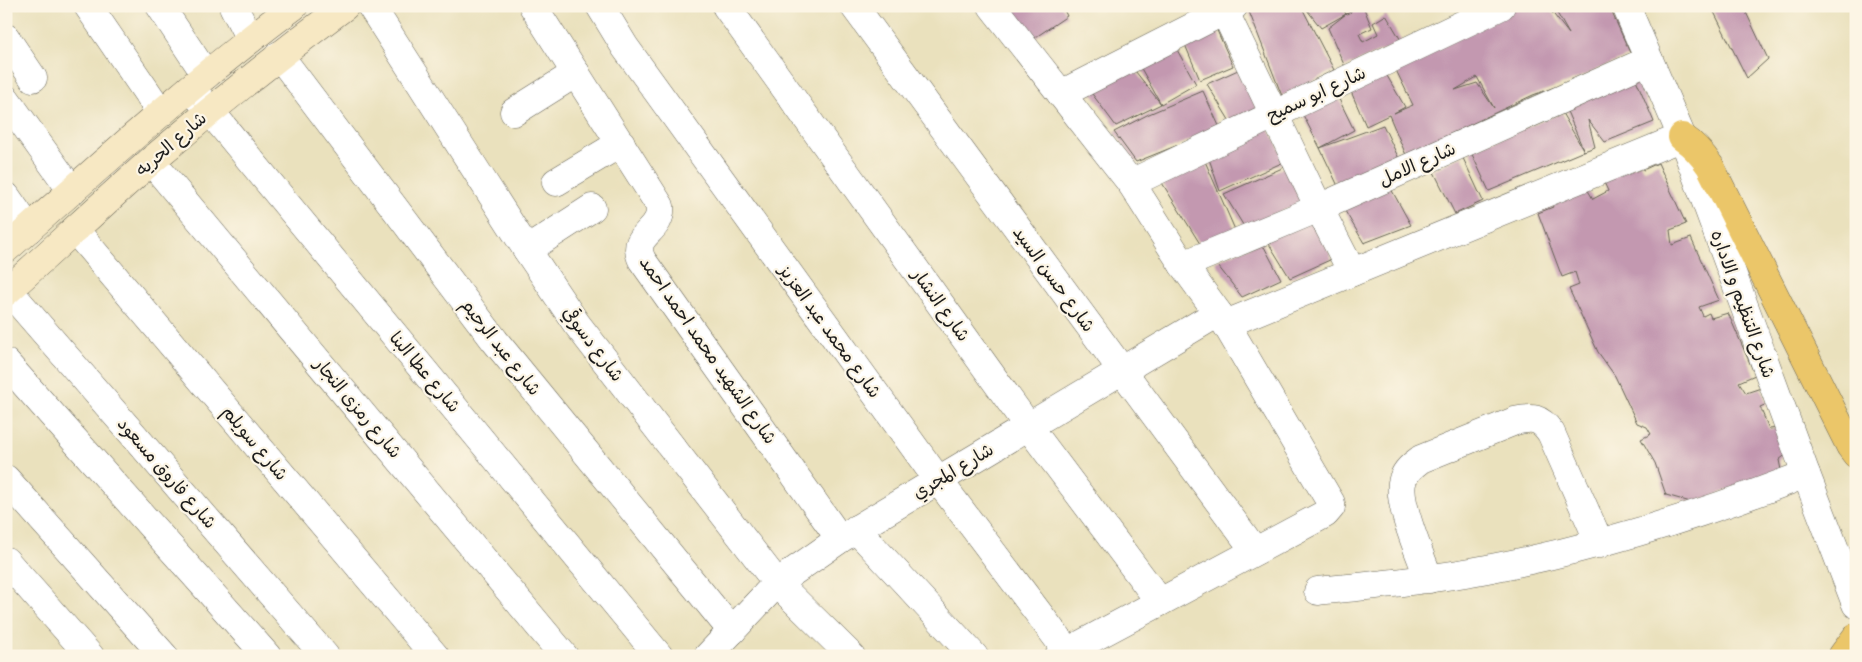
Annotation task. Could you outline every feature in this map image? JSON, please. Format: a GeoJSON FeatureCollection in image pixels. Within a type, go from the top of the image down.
{"type":"FeatureCollection","features":[{"type":"Feature","properties":{"kind":"main road","name":"شارع الحريه"},"geometry":{"type":"LineString","coordinates":[[6,249],[198,81],[294,6]]}},
{"type":"Feature","properties":{"kind":"main road","name":"شارع الحريه"},"geometry":{"type":"LineString","coordinates":[[7,291],[151,161],[210,111],[279,55],[345,6]]}},
{"type":"Feature","properties":{"kind":"main road"},"geometry":{"type":"LineString","coordinates":[[1682,137],[1702,153],[1710,166],[1850,446],[1856,454]]}},
{"type":"Feature","properties":{"kind":"main road"},"geometry":{"type":"LineString","coordinates":[[1842,656],[1856,636]]}},
{"type":"Feature","properties":{"kind":"street"},"geometry":{"type":"LineString","coordinates":[[88,6],[161,113]]}},
{"type":"Feature","properties":{"kind":"street","name":"شارع عطا البنا"},"geometry":{"type":"LineString","coordinates":[[160,6],[198,81],[210,111],[660,656]]}},
{"type":"Feature","properties":{"kind":"street"},"geometry":{"type":"LineString","coordinates":[[232,6],[250,39]]}},
{"type":"Feature","properties":{"kind":"street","name":"شارع دسوقي"},"geometry":{"type":"LineString","coordinates":[[371,6],[527,250],[576,323],[777,583],[850,656]]}},
{"type":"Feature","properties":{"kind":"street","name":"شارع الشهيد محمد احمد احمد"},"geometry":{"type":"LineString","coordinates":[[533,6],[660,206],[658,224],[642,238],[640,243],[642,260],[848,534],[974,656]]}},
{"type":"Feature","properties":{"kind":"street","name":"شارع محمد عبد العزيز"},"geometry":{"type":"LineString","coordinates":[[600,6],[625,47],[1063,654]]}},
{"type":"Feature","properties":{"kind":"street","name":"شارع النشار"},"geometry":{"type":"LineString","coordinates":[[726,6],[1028,426],[1160,602]]}},
{"type":"Feature","properties":{"kind":"street","name":"شارع حسن السيد"},"geometry":{"type":"LineString","coordinates":[[854,6],[1255,551]]}},
{"type":"Feature","properties":{"kind":"street"},"geometry":{"type":"LineString","coordinates":[[992,6],[1131,183],[1183,265],[1222,318],[1329,499],[1331,507],[1325,514],[1063,654]]}},
{"type":"Feature","properties":{"kind":"street","name":"شارع ابو سميح"},"geometry":{"type":"LineString","coordinates":[[1131,183],[1501,6]]}},
{"type":"Feature","properties":{"kind":"street","name":"شارع التنظيم و الاداره"},"geometry":{"type":"LineString","coordinates":[[1626,6],[1682,137],[1856,604]]}},
{"type":"Feature","properties":{"kind":"street"},"geometry":{"type":"LineString","coordinates":[[1062,94],[1226,8],[1274,114],[1352,272]]}},
{"type":"Feature","properties":{"kind":"street"},"geometry":{"type":"LineString","coordinates":[[6,38],[33,78]]}},
{"type":"Feature","properties":{"kind":"street","name":"شارع عبد الرحيم"},"geometry":{"type":"LineString","coordinates":[[279,55],[495,341],[721,648]]}},
{"type":"Feature","properties":{"kind":"street","name":"شارع الامل"},"geometry":{"type":"LineString","coordinates":[[1183,265],[1319,208],[1649,60]]}},
{"type":"Feature","properties":{"kind":"street"},"geometry":{"type":"LineString","coordinates":[[514,112],[576,73]]}},
{"type":"Feature","properties":{"kind":"street"},"geometry":{"type":"LineString","coordinates":[[6,99],[72,191]]}},
{"type":"Feature","properties":{"kind":"street","name":"شارع المجري"},"geometry":{"type":"LineString","coordinates":[[721,648],[777,583],[848,534],[1122,371],[1222,318],[1352,272],[1682,137]]}},
{"type":"Feature","properties":{"kind":"street"},"geometry":{"type":"LineString","coordinates":[[556,182],[621,144]]}},
{"type":"Feature","properties":{"kind":"street","name":"شارع رمزى النجار"},"geometry":{"type":"LineString","coordinates":[[151,161],[564,656]]}},
{"type":"Feature","properties":{"kind":"street"},"geometry":{"type":"LineString","coordinates":[[6,196],[29,229]]}},
{"type":"Feature","properties":{"kind":"street"},"geometry":{"type":"LineString","coordinates":[[527,250],[592,208]]}},
{"type":"Feature","properties":{"kind":"street","name":"شارع سويلم"},"geometry":{"type":"LineString","coordinates":[[75,230],[435,656]]}},
{"type":"Feature","properties":{"kind":"street","name":"شارع فاروق مسعود"},"geometry":{"type":"LineString","coordinates":[[7,291],[325,656]]}},
{"type":"Feature","properties":{"kind":"street"},"geometry":{"type":"LineString","coordinates":[[6,363],[267,656]]}},
{"type":"Feature","properties":{"kind":"street"},"geometry":{"type":"LineString","coordinates":[[1429,578],[1400,493],[1402,479],[1409,468],[1421,460],[1515,421],[1528,418],[1538,419],[1544,423],[1551,433],[1600,544]]}},
{"type":"Feature","properties":{"kind":"street"},"geometry":{"type":"LineString","coordinates":[[1318,591],[1429,578],[1486,569],[1600,544],[1679,521],[1806,474]]}},
{"type":"Feature","properties":{"kind":"street"},"geometry":{"type":"LineString","coordinates":[[6,479],[164,656]]}},
{"type":"Feature","properties":{"kind":"street"},"geometry":{"type":"LineString","coordinates":[[6,561],[90,656]]}},
{"type":"Feature","properties":{"kind":"building"},"geometry":{"type":"Polygon","coordinates":[[[1007,6],[1062,6],[1067,16],[1033,39],[1007,6]]]}},
{"type":"Feature","properties":{"kind":"building"},"geometry":{"type":"Polygon","coordinates":[[[1254,6],[1301,6],[1334,70],[1282,96],[1248,9],[1254,6]]]}},
{"type":"Feature","properties":{"kind":"building"},"geometry":{"type":"Polygon","coordinates":[[[1304,6],[1341,6],[1346,14],[1321,28],[1304,6]]]}},
{"type":"Feature","properties":{"kind":"building"},"geometry":{"type":"Polygon","coordinates":[[[1348,6],[1363,6],[1372,28],[1359,34],[1363,42],[1378,34],[1373,23],[1386,15],[1402,42],[1345,67],[1328,28],[1351,12],[1348,6]]]}},
{"type":"Feature","properties":{"kind":"building"},"geometry":{"type":"Polygon","coordinates":[[[1520,6],[1547,6],[1569,34],[1553,6],[1609,6],[1631,55],[1569,82],[1533,95],[1406,155],[1389,115],[1366,126],[1349,87],[1386,74],[1405,107],[1394,113],[1413,105],[1394,66],[1520,6]],[[1477,77],[1455,90],[1477,83],[1494,108],[1477,77]]]}},
{"type":"Feature","properties":{"kind":"building"},"geometry":{"type":"Polygon","coordinates":[[[1711,6],[1743,6],[1768,59],[1747,78],[1711,6]]]}},
{"type":"Feature","properties":{"kind":"building"},"geometry":{"type":"Polygon","coordinates":[[[1215,26],[1233,66],[1200,80],[1183,40],[1215,26]]]}},
{"type":"Feature","properties":{"kind":"building"},"geometry":{"type":"Polygon","coordinates":[[[1176,48],[1196,84],[1161,104],[1138,63],[1176,48]]]}},
{"type":"Feature","properties":{"kind":"building"},"geometry":{"type":"Polygon","coordinates":[[[1132,67],[1161,104],[1116,126],[1087,87],[1132,67]]]}},
{"type":"Feature","properties":{"kind":"building"},"geometry":{"type":"Polygon","coordinates":[[[1238,70],[1258,110],[1231,123],[1207,84],[1238,70]]]}},
{"type":"Feature","properties":{"kind":"building"},"geometry":{"type":"Polygon","coordinates":[[[1635,77],[1654,122],[1605,142],[1588,120],[1595,147],[1584,151],[1566,109],[1635,77]]]}},
{"type":"Feature","properties":{"kind":"building"},"geometry":{"type":"Polygon","coordinates":[[[1203,91],[1220,128],[1136,162],[1114,132],[1149,114],[1203,91]]]}},
{"type":"Feature","properties":{"kind":"building"},"geometry":{"type":"Polygon","coordinates":[[[1337,95],[1354,130],[1320,148],[1302,113],[1337,95]]]}},
{"type":"Feature","properties":{"kind":"building"},"geometry":{"type":"Polygon","coordinates":[[[1562,113],[1584,151],[1489,191],[1470,150],[1562,113]]]}},
{"type":"Feature","properties":{"kind":"building"},"geometry":{"type":"Polygon","coordinates":[[[1383,125],[1399,159],[1338,186],[1320,148],[1383,125]]]}},
{"type":"Feature","properties":{"kind":"building"},"geometry":{"type":"Polygon","coordinates":[[[1268,127],[1286,161],[1220,191],[1207,153],[1268,127]]]}},
{"type":"Feature","properties":{"kind":"building"},"geometry":{"type":"Polygon","coordinates":[[[1462,156],[1483,201],[1455,214],[1433,170],[1462,156]]]}},
{"type":"Feature","properties":{"kind":"building"},"geometry":{"type":"Polygon","coordinates":[[[1204,159],[1236,232],[1202,247],[1159,178],[1204,159]]]}},
{"type":"Feature","properties":{"kind":"building"},"geometry":{"type":"Polygon","coordinates":[[[1640,163],[1643,170],[1658,163],[1686,224],[1670,230],[1672,245],[1691,238],[1719,300],[1699,307],[1703,316],[1709,313],[1711,318],[1728,313],[1755,375],[1739,382],[1746,393],[1761,388],[1767,404],[1760,407],[1769,429],[1781,428],[1788,453],[1779,460],[1781,470],[1694,503],[1666,495],[1655,463],[1641,439],[1651,434],[1647,427],[1637,423],[1615,376],[1598,352],[1569,289],[1579,285],[1575,272],[1562,277],[1538,213],[1553,207],[1549,199],[1586,187],[1593,199],[1608,191],[1602,178],[1640,163]]]}},
{"type":"Feature","properties":{"kind":"building"},"geometry":{"type":"Polygon","coordinates":[[[1289,165],[1303,202],[1245,228],[1224,194],[1289,165]]]}},
{"type":"Feature","properties":{"kind":"building"},"geometry":{"type":"Polygon","coordinates":[[[1390,187],[1411,225],[1364,243],[1342,206],[1390,187]]]}},
{"type":"Feature","properties":{"kind":"building"},"geometry":{"type":"Polygon","coordinates":[[[1314,217],[1332,259],[1290,278],[1266,239],[1314,217]]]}},
{"type":"Feature","properties":{"kind":"building"},"geometry":{"type":"Polygon","coordinates":[[[1261,241],[1281,279],[1242,297],[1215,262],[1261,241]]]}}]}
